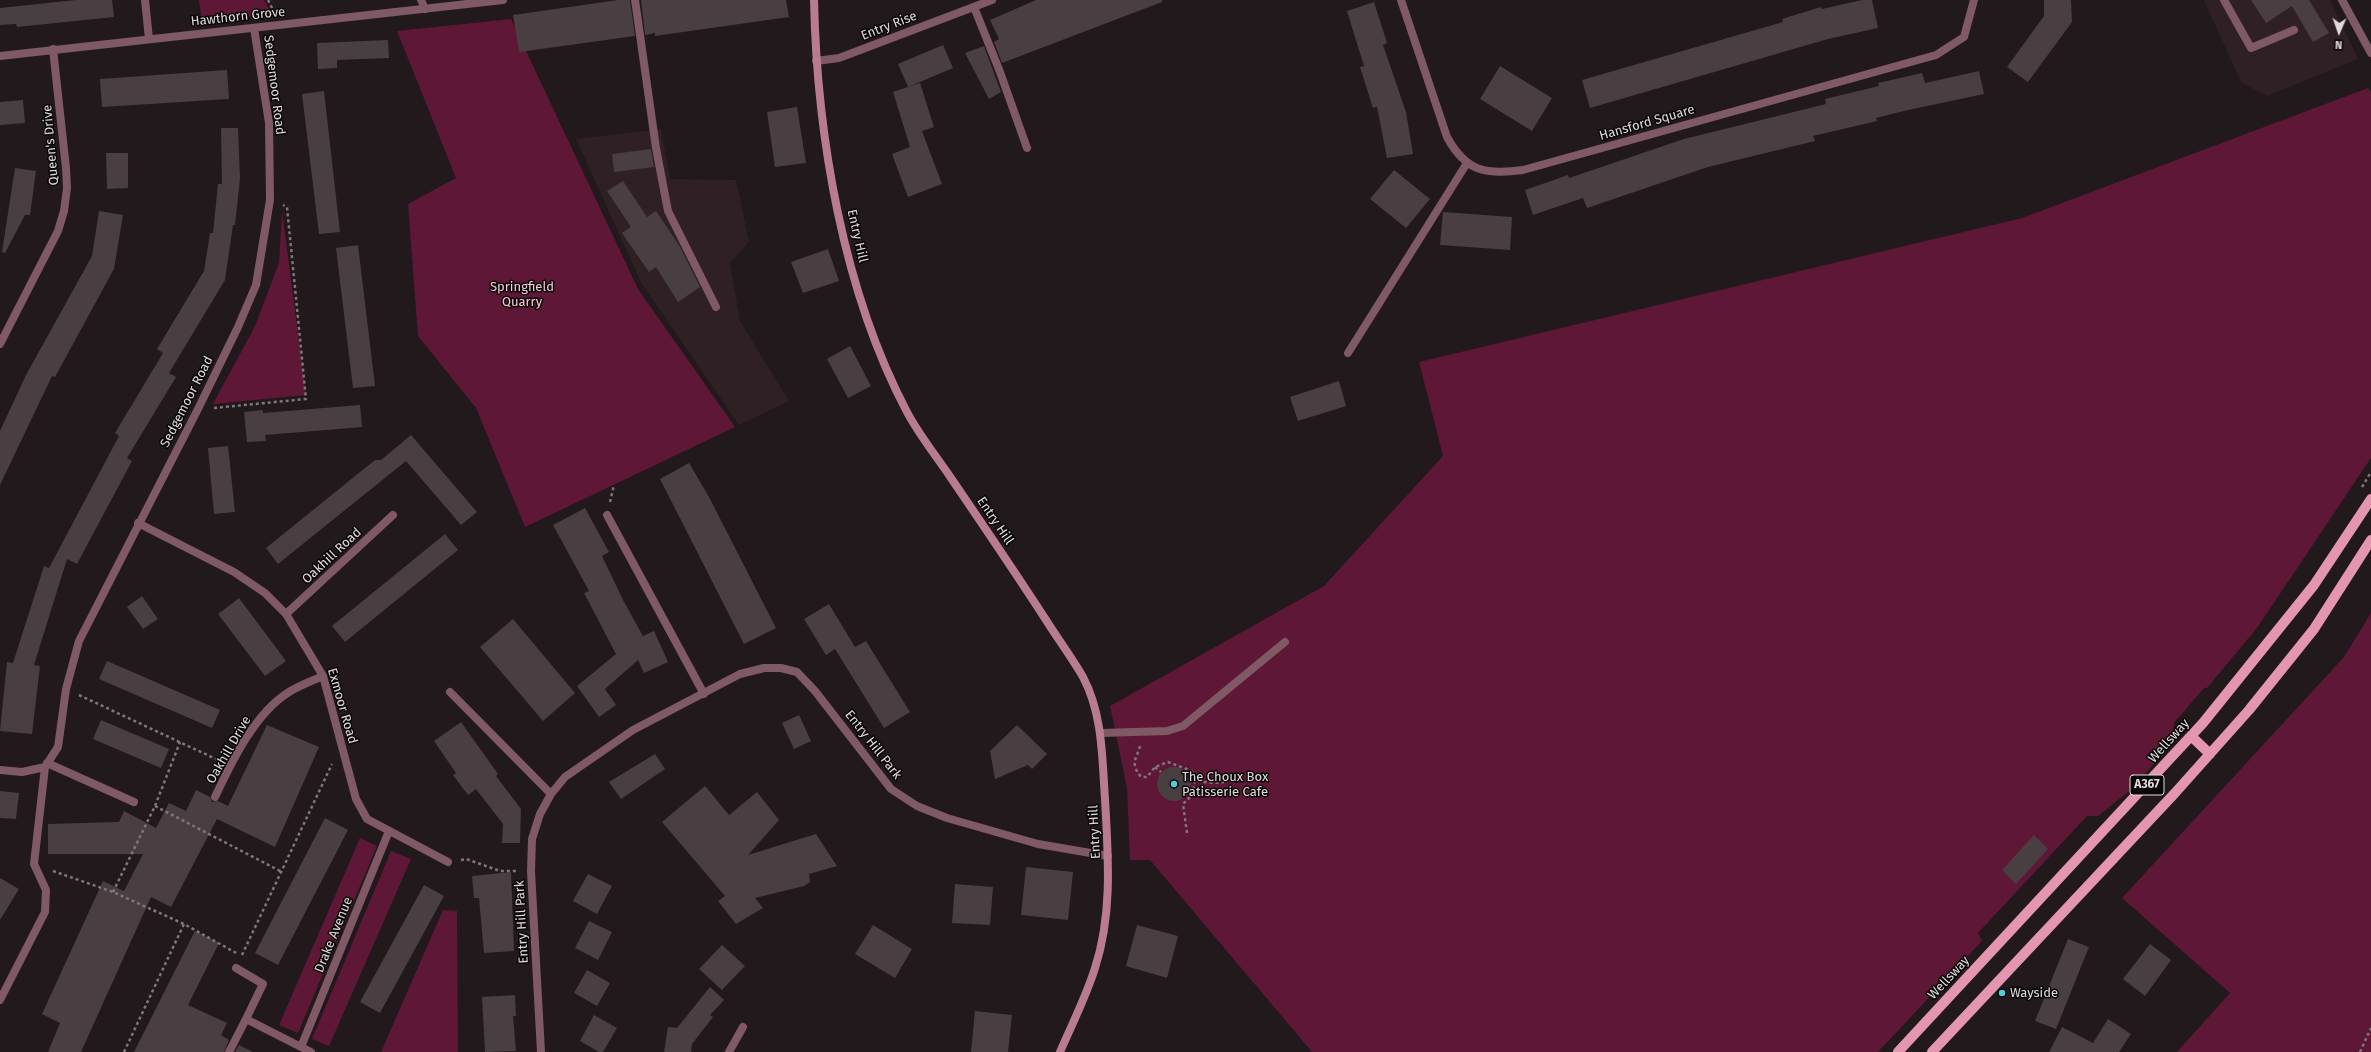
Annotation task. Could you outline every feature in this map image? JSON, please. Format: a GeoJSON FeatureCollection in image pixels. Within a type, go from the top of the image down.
{"type":"FeatureCollection","features":[{"type":"Feature","properties":{"kind":"main road","name":"Wellsway"},"geometry":{"type":"LineString","coordinates":[[1898,1052],[2191,736],[2265,648],[2314,585],[2371,499]]}},
{"type":"Feature","properties":{"kind":"main road","name":"A367"},"geometry":{"type":"LineString","coordinates":[[1932,1052],[2210,754],[2314,629],[2371,540]]}},
{"type":"Feature","properties":{"kind":"main road"},"geometry":{"type":"LineString","coordinates":[[2191,736],[2210,754]]}},
{"type":"Feature","properties":{"kind":"street"},"geometry":{"type":"LineString","coordinates":[[145,0],[149,38]]}},
{"type":"Feature","properties":{"kind":"street"},"geometry":{"type":"LineString","coordinates":[[421,0],[425,9]]}},
{"type":"Feature","properties":{"kind":"street","name":"Hawthorn Grove"},"geometry":{"type":"LineString","coordinates":[[0,56],[149,38],[254,28],[503,0]]}},
{"type":"Feature","properties":{"kind":"street"},"geometry":{"type":"LineString","coordinates":[[635,0],[656,148],[668,211],[716,307]]}},
{"type":"Feature","properties":{"kind":"street","name":"Entry Hill"},"geometry":{"type":"LineString","coordinates":[[814,0],[816,62],[820,109],[830,165],[856,283],[872,334],[908,414],[1012,567],[1084,678],[1097,713],[1101,733],[1108,856],[1108,896],[1104,931],[1096,968],[1060,1052]]}},
{"type":"Feature","properties":{"kind":"street","name":"Entry Rise"},"geometry":{"type":"LineString","coordinates":[[816,62],[839,58],[992,0]]}},
{"type":"Feature","properties":{"kind":"street","name":"Hansford Square"},"geometry":{"type":"LineString","coordinates":[[1401,0],[1447,137],[1455,151],[1467,163],[1481,171],[1501,173],[1523,170],[1936,54],[1964,37],[1974,0]]}},
{"type":"Feature","properties":{"kind":"street"},"geometry":{"type":"LineString","coordinates":[[2224,0],[2251,48],[2294,30]]}},
{"type":"Feature","properties":{"kind":"street"},"geometry":{"type":"LineString","coordinates":[[2342,0],[2371,53]]}},
{"type":"Feature","properties":{"kind":"street"},"geometry":{"type":"LineString","coordinates":[[974,7],[1000,72],[1027,148]]}},
{"type":"Feature","properties":{"kind":"street","name":"Sedgemoor Road"},"geometry":{"type":"LineString","coordinates":[[34,864],[46,765],[58,747],[66,689],[79,641],[138,523],[198,409],[238,327],[256,285],[270,200],[268,123],[254,28]]}},
{"type":"Feature","properties":{"kind":"street","name":"Queen's Drive"},"geometry":{"type":"LineString","coordinates":[[0,344],[58,231],[64,211],[67,188],[66,168],[53,49]]}},
{"type":"Feature","properties":{"kind":"street"},"geometry":{"type":"LineString","coordinates":[[1348,353],[1467,163]]}},
{"type":"Feature","properties":{"kind":"street","name":"Oakhill Road"},"geometry":{"type":"LineString","coordinates":[[286,614],[393,515]]}},
{"type":"Feature","properties":{"kind":"street"},"geometry":{"type":"LineString","coordinates":[[608,515],[704,694]]}},
{"type":"Feature","properties":{"kind":"street","name":"Exmoor Road"},"geometry":{"type":"LineString","coordinates":[[138,523],[234,572],[265,594],[286,614],[323,676],[356,798],[367,819],[448,862]]}},
{"type":"Feature","properties":{"kind":"street"},"geometry":{"type":"LineString","coordinates":[[1101,733],[1167,731],[1183,726],[1285,642]]}},
{"type":"Feature","properties":{"kind":"street","name":"Entry Hill Park"},"geometry":{"type":"LineString","coordinates":[[541,1052],[531,871],[532,839],[540,814],[551,794],[565,777],[633,730],[740,674],[764,668],[781,668],[797,672],[816,691],[891,789],[918,806],[947,818],[1038,844],[1108,856]]}},
{"type":"Feature","properties":{"kind":"street","name":"Oakhill Drive"},"geometry":{"type":"LineString","coordinates":[[215,797],[230,766],[259,720],[289,692],[323,676]]}},
{"type":"Feature","properties":{"kind":"street"},"geometry":{"type":"LineString","coordinates":[[450,692],[551,794]]}},
{"type":"Feature","properties":{"kind":"street"},"geometry":{"type":"LineString","coordinates":[[0,770],[22,772],[46,765],[134,802]]}},
{"type":"Feature","properties":{"kind":"street","name":"Drake Avenue"},"geometry":{"type":"LineString","coordinates":[[301,1047],[389,832]]}},
{"type":"Feature","properties":{"kind":"street"},"geometry":{"type":"LineString","coordinates":[[0,1000],[45,912],[46,890],[34,864]]}},
{"type":"Feature","properties":{"kind":"street"},"geometry":{"type":"LineString","coordinates":[[229,1052],[263,984],[236,968]]}},
{"type":"Feature","properties":{"kind":"street"},"geometry":{"type":"LineString","coordinates":[[246,1019],[311,1052]]}},
{"type":"Feature","properties":{"kind":"street"},"geometry":{"type":"LineString","coordinates":[[729,1052],[743,1026]]}},
{"type":"Feature","properties":{"kind":"path"},"geometry":{"type":"LineString","coordinates":[[198,409],[306,399],[287,207],[270,200]]}},
{"type":"Feature","properties":{"kind":"path"},"geometry":{"type":"LineString","coordinates":[[2358,492],[2371,472]]}},
{"type":"Feature","properties":{"kind":"path"},"geometry":{"type":"LineString","coordinates":[[66,689],[230,766]]}},
{"type":"Feature","properties":{"kind":"path"},"geometry":{"type":"LineString","coordinates":[[1133,733],[1141,740],[1134,760],[1134,769],[1140,777],[1147,777],[1155,767],[1168,762],[1179,764],[1192,771],[1195,778],[1193,794],[1183,804],[1187,832]]}},
{"type":"Feature","properties":{"kind":"path"},"geometry":{"type":"LineString","coordinates":[[113,892],[155,806],[180,742]]}},
{"type":"Feature","properties":{"kind":"path"},"geometry":{"type":"LineString","coordinates":[[236,968],[341,745]]}},
{"type":"Feature","properties":{"kind":"path"},"geometry":{"type":"LineString","coordinates":[[1155,767],[1161,772]]}},
{"type":"Feature","properties":{"kind":"path"},"geometry":{"type":"LineString","coordinates":[[1195,778],[1206,783],[1224,782]]}},
{"type":"Feature","properties":{"kind":"path"},"geometry":{"type":"LineString","coordinates":[[155,806],[282,872]]}},
{"type":"Feature","properties":{"kind":"path"},"geometry":{"type":"LineString","coordinates":[[448,862],[466,859],[500,870],[514,871]]}},
{"type":"Feature","properties":{"kind":"path"},"geometry":{"type":"LineString","coordinates":[[34,864],[113,892],[184,924],[242,956]]}},
{"type":"Feature","properties":{"kind":"path"},"geometry":{"type":"LineString","coordinates":[[124,1052],[184,924]]}},
{"type":"Feature","properties":{"kind":"path"},"geometry":{"type":"LineString","coordinates":[[2360,1052],[2371,1028]]}},
{"type":"Feature","properties":{"kind":"shaded area"},"geometry":{"type":"Polygon","coordinates":[[[2204,0],[2330,0],[2358,59],[2267,96],[2241,82],[2204,0]]]}},
{"type":"Feature","properties":{"kind":"shaded area"},"geometry":{"type":"Polygon","coordinates":[[[661,129],[670,179],[736,180],[749,242],[730,263],[740,321],[789,401],[739,425],[642,284],[576,139],[661,129]]]}},
{"type":"Feature","properties":{"kind":"green space"},"geometry":{"type":"Polygon","coordinates":[[[199,0],[264,0],[272,14],[202,22],[199,0]]]}},
{"type":"Feature","properties":{"kind":"green space","name":"Springfield Quarry"},"geometry":{"type":"Polygon","coordinates":[[[511,19],[638,289],[735,427],[525,527],[476,408],[418,336],[408,204],[456,178],[397,31],[511,19]]]}},
{"type":"Feature","properties":{"kind":"green space"},"geometry":{"type":"Polygon","coordinates":[[[2368,88],[2371,92],[2371,458],[2257,628],[2207,688],[2204,688],[2174,723],[2173,738],[2138,784],[2098,816],[2087,816],[1978,933],[1982,941],[1878,1052],[1312,1052],[1150,860],[1130,860],[1127,788],[1110,706],[1324,586],[1443,456],[1419,362],[2022,218],[2368,88]]]}},
{"type":"Feature","properties":{"kind":"green space"},"geometry":{"type":"Polygon","coordinates":[[[282,211],[306,395],[213,404],[255,326],[279,263],[282,211]]]}},
{"type":"Feature","properties":{"kind":"green space"},"geometry":{"type":"Polygon","coordinates":[[[2371,613],[2371,1052],[2177,1052],[2230,993],[2122,898],[2344,657],[2371,613]]]}},
{"type":"Feature","properties":{"kind":"green space"},"geometry":{"type":"Polygon","coordinates":[[[360,838],[377,846],[298,1033],[279,1025],[360,838]]]}},
{"type":"Feature","properties":{"kind":"green space"},"geometry":{"type":"Polygon","coordinates":[[[391,851],[411,859],[329,1046],[312,1039],[391,851]]]}},
{"type":"Feature","properties":{"kind":"green space"},"geometry":{"type":"Polygon","coordinates":[[[443,910],[457,911],[458,1052],[381,1052],[443,910]]]}},
{"type":"Feature","properties":{"kind":"building"},"geometry":{"type":"Polygon","coordinates":[[[76,0],[112,0],[114,17],[17,27],[16,24],[0,25],[0,8],[76,0]]]}},
{"type":"Feature","properties":{"kind":"building"},"geometry":{"type":"Polygon","coordinates":[[[618,0],[630,0],[635,36],[519,52],[513,15],[618,0]]]}},
{"type":"Feature","properties":{"kind":"building"},"geometry":{"type":"Polygon","coordinates":[[[641,0],[786,0],[789,17],[655,36],[655,33],[645,35],[641,0]]]}},
{"type":"Feature","properties":{"kind":"building"},"geometry":{"type":"Polygon","coordinates":[[[1036,0],[1162,0],[1162,2],[1002,63],[994,42],[999,39],[990,20],[1036,0]]]}},
{"type":"Feature","properties":{"kind":"building"},"geometry":{"type":"Polygon","coordinates":[[[1862,0],[1872,0],[1878,28],[1828,39],[1590,108],[1582,80],[1783,22],[1782,19],[1821,7],[1822,9],[1862,0]]]}},
{"type":"Feature","properties":{"kind":"building"},"geometry":{"type":"Polygon","coordinates":[[[2044,0],[2071,0],[2072,22],[2028,82],[2007,67],[2044,16],[2044,0]]]}},
{"type":"Feature","properties":{"kind":"building"},"geometry":{"type":"Polygon","coordinates":[[[2251,0],[2309,0],[2329,33],[2313,42],[2292,6],[2266,23],[2251,0]]]}},
{"type":"Feature","properties":{"kind":"building"},"geometry":{"type":"Polygon","coordinates":[[[1374,2],[1387,43],[1383,45],[1406,112],[1413,154],[1387,158],[1377,107],[1373,108],[1360,67],[1364,66],[1347,11],[1374,2]]]}},
{"type":"Feature","properties":{"kind":"building"},"geometry":{"type":"Polygon","coordinates":[[[388,40],[389,58],[337,60],[337,68],[318,69],[317,43],[388,40]]]}},
{"type":"Feature","properties":{"kind":"building"},"geometry":{"type":"Polygon","coordinates":[[[943,45],[953,68],[908,87],[898,64],[943,45]]]}},
{"type":"Feature","properties":{"kind":"building"},"geometry":{"type":"Polygon","coordinates":[[[984,46],[1001,92],[989,99],[965,53],[984,46]]]}},
{"type":"Feature","properties":{"kind":"building"},"geometry":{"type":"Polygon","coordinates":[[[1500,66],[1552,98],[1532,131],[1480,99],[1500,66]]]}},
{"type":"Feature","properties":{"kind":"building"},"geometry":{"type":"Polygon","coordinates":[[[227,70],[229,99],[102,107],[100,79],[227,70]]]}},
{"type":"Feature","properties":{"kind":"building"},"geometry":{"type":"Polygon","coordinates":[[[1979,71],[1984,94],[1908,110],[1876,118],[1877,121],[1813,136],[1815,141],[1708,167],[1587,208],[1583,198],[1533,215],[1525,190],[1568,175],[1569,178],[1684,139],[1826,104],[1825,99],[1879,86],[1878,83],[1922,73],[1925,83],[1979,71]]]}},
{"type":"Feature","properties":{"kind":"building"},"geometry":{"type":"Polygon","coordinates":[[[920,83],[934,127],[922,131],[942,184],[908,197],[892,154],[910,147],[893,92],[920,83]]]}},
{"type":"Feature","properties":{"kind":"building"},"geometry":{"type":"Polygon","coordinates":[[[324,91],[340,232],[319,234],[302,94],[324,91]]]}},
{"type":"Feature","properties":{"kind":"building"},"geometry":{"type":"Polygon","coordinates":[[[23,100],[25,123],[0,125],[0,102],[23,100]]]}},
{"type":"Feature","properties":{"kind":"building"},"geometry":{"type":"Polygon","coordinates":[[[797,107],[806,163],[775,167],[767,112],[797,107]]]}},
{"type":"Feature","properties":{"kind":"building"},"geometry":{"type":"Polygon","coordinates":[[[221,128],[238,128],[240,179],[235,225],[233,225],[225,280],[169,373],[176,377],[127,458],[132,461],[77,564],[67,559],[34,665],[40,666],[32,734],[0,731],[7,662],[13,663],[44,566],[49,568],[119,436],[115,433],[163,353],[157,349],[204,271],[210,233],[213,233],[218,184],[222,184],[221,128]]]}},
{"type":"Feature","properties":{"kind":"building"},"geometry":{"type":"Polygon","coordinates":[[[651,149],[654,167],[614,172],[612,154],[651,149]]]}},
{"type":"Feature","properties":{"kind":"building"},"geometry":{"type":"Polygon","coordinates":[[[106,153],[128,153],[128,188],[107,189],[106,153]]]}},
{"type":"Feature","properties":{"kind":"building"},"geometry":{"type":"Polygon","coordinates":[[[15,168],[36,171],[30,215],[25,215],[5,253],[2,252],[15,168]]]}},
{"type":"Feature","properties":{"kind":"building"},"geometry":{"type":"Polygon","coordinates":[[[1394,170],[1430,199],[1406,228],[1370,199],[1394,170]]]}},
{"type":"Feature","properties":{"kind":"building"},"geometry":{"type":"Polygon","coordinates":[[[623,181],[647,217],[656,211],[679,245],[700,287],[678,302],[656,267],[649,272],[622,233],[631,227],[607,191],[623,181]]]}},
{"type":"Feature","properties":{"kind":"building"},"geometry":{"type":"Polygon","coordinates":[[[99,211],[123,215],[114,269],[55,377],[52,376],[0,485],[0,431],[26,375],[92,256],[99,211]]]}},
{"type":"Feature","properties":{"kind":"building"},"geometry":{"type":"Polygon","coordinates":[[[1443,212],[1512,217],[1510,250],[1440,245],[1443,212]]]}},
{"type":"Feature","properties":{"kind":"building"},"geometry":{"type":"Polygon","coordinates":[[[358,245],[375,386],[353,388],[336,248],[358,245]]]}},
{"type":"Feature","properties":{"kind":"building"},"geometry":{"type":"Polygon","coordinates":[[[828,249],[839,281],[803,293],[791,262],[828,249]]]}},
{"type":"Feature","properties":{"kind":"building"},"geometry":{"type":"Polygon","coordinates":[[[850,346],[871,386],[848,398],[827,359],[850,346]]]}},
{"type":"Feature","properties":{"kind":"building"},"geometry":{"type":"Polygon","coordinates":[[[1339,381],[1346,406],[1298,421],[1290,397],[1339,381]]]}},
{"type":"Feature","properties":{"kind":"building"},"geometry":{"type":"Polygon","coordinates":[[[360,405],[362,427],[265,435],[266,441],[247,442],[244,412],[263,410],[263,413],[360,405]]]}},
{"type":"Feature","properties":{"kind":"building"},"geometry":{"type":"Polygon","coordinates":[[[411,435],[477,512],[461,525],[406,461],[278,564],[266,548],[375,460],[381,460],[411,435]]]}},
{"type":"Feature","properties":{"kind":"building"},"geometry":{"type":"Polygon","coordinates":[[[228,446],[235,512],[214,514],[208,448],[228,446]]]}},
{"type":"Feature","properties":{"kind":"building"},"geometry":{"type":"Polygon","coordinates":[[[689,463],[709,497],[776,628],[744,644],[660,479],[689,463]]]}},
{"type":"Feature","properties":{"kind":"building"},"geometry":{"type":"Polygon","coordinates":[[[585,508],[609,552],[602,556],[623,600],[643,636],[654,631],[668,662],[644,673],[638,660],[605,689],[616,705],[599,717],[577,686],[616,654],[584,593],[589,591],[553,525],[585,508]]]}},
{"type":"Feature","properties":{"kind":"building"},"geometry":{"type":"Polygon","coordinates":[[[445,534],[458,550],[345,642],[332,626],[445,534]]]}},
{"type":"Feature","properties":{"kind":"building"},"geometry":{"type":"Polygon","coordinates":[[[142,596],[158,619],[143,629],[127,607],[142,596]]]}},
{"type":"Feature","properties":{"kind":"building"},"geometry":{"type":"Polygon","coordinates":[[[239,598],[286,661],[265,676],[218,614],[239,598]]]}},
{"type":"Feature","properties":{"kind":"building"},"geometry":{"type":"Polygon","coordinates":[[[829,604],[855,647],[866,641],[910,712],[884,728],[835,649],[826,655],[804,619],[829,604]]]}},
{"type":"Feature","properties":{"kind":"building"},"geometry":{"type":"Polygon","coordinates":[[[513,619],[575,693],[543,721],[480,647],[513,619]]]}},
{"type":"Feature","properties":{"kind":"building"},"geometry":{"type":"Polygon","coordinates":[[[107,661],[220,710],[212,728],[99,679],[107,661]]]}},
{"type":"Feature","properties":{"kind":"building"},"geometry":{"type":"Polygon","coordinates":[[[799,715],[811,741],[794,749],[782,723],[799,715]]]}},
{"type":"Feature","properties":{"kind":"building"},"geometry":{"type":"Polygon","coordinates":[[[101,720],[169,749],[161,768],[93,739],[101,720]]]}},
{"type":"Feature","properties":{"kind":"building"},"geometry":{"type":"Polygon","coordinates":[[[461,722],[498,774],[496,776],[521,809],[520,843],[502,843],[503,824],[476,789],[468,795],[453,775],[456,773],[434,741],[461,722]]]}},
{"type":"Feature","properties":{"kind":"building"},"geometry":{"type":"Polygon","coordinates":[[[267,725],[319,747],[275,847],[217,819],[171,907],[151,897],[81,1052],[48,1052],[60,1023],[42,1014],[103,881],[124,891],[143,854],[48,854],[48,824],[119,822],[124,811],[156,828],[169,803],[186,811],[196,790],[210,797],[212,802],[218,801],[228,806],[267,725]]]}},
{"type":"Feature","properties":{"kind":"building"},"geometry":{"type":"Polygon","coordinates":[[[1017,725],[1047,754],[1032,769],[1028,765],[995,779],[990,751],[1017,725]]]}},
{"type":"Feature","properties":{"kind":"building"},"geometry":{"type":"Polygon","coordinates":[[[655,754],[665,769],[621,799],[609,782],[655,754]]]}},
{"type":"Feature","properties":{"kind":"building","name":"The Choux Box Patisserie Cafe"},"geometry":{"type":"Polygon","coordinates":[[[1171,767],[1177,767],[1186,772],[1190,778],[1190,790],[1186,796],[1177,801],[1171,801],[1162,796],[1157,787],[1157,781],[1162,772],[1171,767]]]}},
{"type":"Feature","properties":{"kind":"building"},"geometry":{"type":"Polygon","coordinates":[[[705,786],[729,815],[757,792],[779,820],[748,855],[816,834],[837,866],[809,874],[810,882],[804,886],[755,898],[763,908],[736,924],[718,901],[725,896],[662,822],[705,786]]]}},
{"type":"Feature","properties":{"kind":"building"},"geometry":{"type":"Polygon","coordinates":[[[0,791],[19,793],[16,819],[0,818],[0,791]]]}},
{"type":"Feature","properties":{"kind":"building"},"geometry":{"type":"Polygon","coordinates":[[[325,818],[348,830],[278,965],[255,953],[325,818]]]}},
{"type":"Feature","properties":{"kind":"building"},"geometry":{"type":"Polygon","coordinates":[[[2034,835],[2048,849],[2016,884],[2002,870],[2034,835]]]}},
{"type":"Feature","properties":{"kind":"building"},"geometry":{"type":"Polygon","coordinates":[[[1026,867],[1073,872],[1068,920],[1021,915],[1026,867]]]}},
{"type":"Feature","properties":{"kind":"building"},"geometry":{"type":"Polygon","coordinates":[[[511,872],[514,951],[484,953],[479,898],[474,898],[472,876],[511,872]]]}},
{"type":"Feature","properties":{"kind":"building"},"geometry":{"type":"Polygon","coordinates":[[[588,874],[612,886],[597,914],[573,901],[588,874]]]}},
{"type":"Feature","properties":{"kind":"building"},"geometry":{"type":"Polygon","coordinates":[[[0,878],[19,889],[0,920],[0,878]]]}},
{"type":"Feature","properties":{"kind":"building"},"geometry":{"type":"Polygon","coordinates":[[[955,884],[993,887],[990,925],[952,923],[955,884]]]}},
{"type":"Feature","properties":{"kind":"building"},"geometry":{"type":"Polygon","coordinates":[[[424,885],[444,896],[380,1013],[360,1002],[424,885]]]}},
{"type":"Feature","properties":{"kind":"building"},"geometry":{"type":"Polygon","coordinates":[[[589,921],[612,932],[598,960],[575,948],[589,921]]]}},
{"type":"Feature","properties":{"kind":"building"},"geometry":{"type":"Polygon","coordinates":[[[873,925],[912,949],[895,978],[855,954],[873,925]]]}},
{"type":"Feature","properties":{"kind":"building"},"geometry":{"type":"Polygon","coordinates":[[[1137,925],[1178,936],[1167,978],[1126,966],[1137,925]]]}},
{"type":"Feature","properties":{"kind":"building"},"geometry":{"type":"Polygon","coordinates":[[[195,931],[219,943],[188,1005],[227,1023],[221,1035],[229,1040],[224,1052],[134,1052],[195,931]]]}},
{"type":"Feature","properties":{"kind":"building"},"geometry":{"type":"Polygon","coordinates":[[[2068,939],[2089,947],[2056,1029],[2035,1021],[2068,939]]]}},
{"type":"Feature","properties":{"kind":"building"},"geometry":{"type":"Polygon","coordinates":[[[2150,944],[2171,960],[2145,996],[2123,979],[2150,944]]]}},
{"type":"Feature","properties":{"kind":"building"},"geometry":{"type":"Polygon","coordinates":[[[722,945],[745,966],[722,990],[699,969],[722,945]]]}},
{"type":"Feature","properties":{"kind":"building"},"geometry":{"type":"Polygon","coordinates":[[[587,970],[610,983],[597,1006],[574,993],[587,970]]]}},
{"type":"Feature","properties":{"kind":"building"},"geometry":{"type":"Polygon","coordinates":[[[710,987],[724,1000],[710,1015],[713,1017],[692,1044],[691,1052],[664,1052],[668,1027],[677,1028],[710,987]]]}},
{"type":"Feature","properties":{"kind":"building"},"geometry":{"type":"Polygon","coordinates":[[[515,995],[516,1016],[513,1016],[516,1051],[485,1052],[482,997],[515,995]]]}},
{"type":"Feature","properties":{"kind":"building"},"geometry":{"type":"Polygon","coordinates":[[[975,1011],[1012,1015],[1008,1052],[971,1052],[975,1011]]]}},
{"type":"Feature","properties":{"kind":"building"},"geometry":{"type":"Polygon","coordinates":[[[594,1015],[617,1028],[603,1052],[599,1052],[580,1041],[594,1015]]]}},
{"type":"Feature","properties":{"kind":"building"},"geometry":{"type":"Polygon","coordinates":[[[2108,1019],[2131,1034],[2119,1052],[2049,1052],[2062,1027],[2093,1043],[2108,1019]]]}},
{"type":"Feature","properties":{"kind":"building"},"geometry":{"type":"Polygon","coordinates":[[[239,1045],[253,1052],[235,1052],[239,1045]]]}},
{"type":"Feature","properties":{"kind":"place","name":"The Choux Box Patisserie Cafe"},"geometry":{"type":"Point","coordinates":[1174,784]}},
{"type":"Feature","properties":{"kind":"place","name":"Wayside"},"geometry":{"type":"Point","coordinates":[2002,993]}}]}
